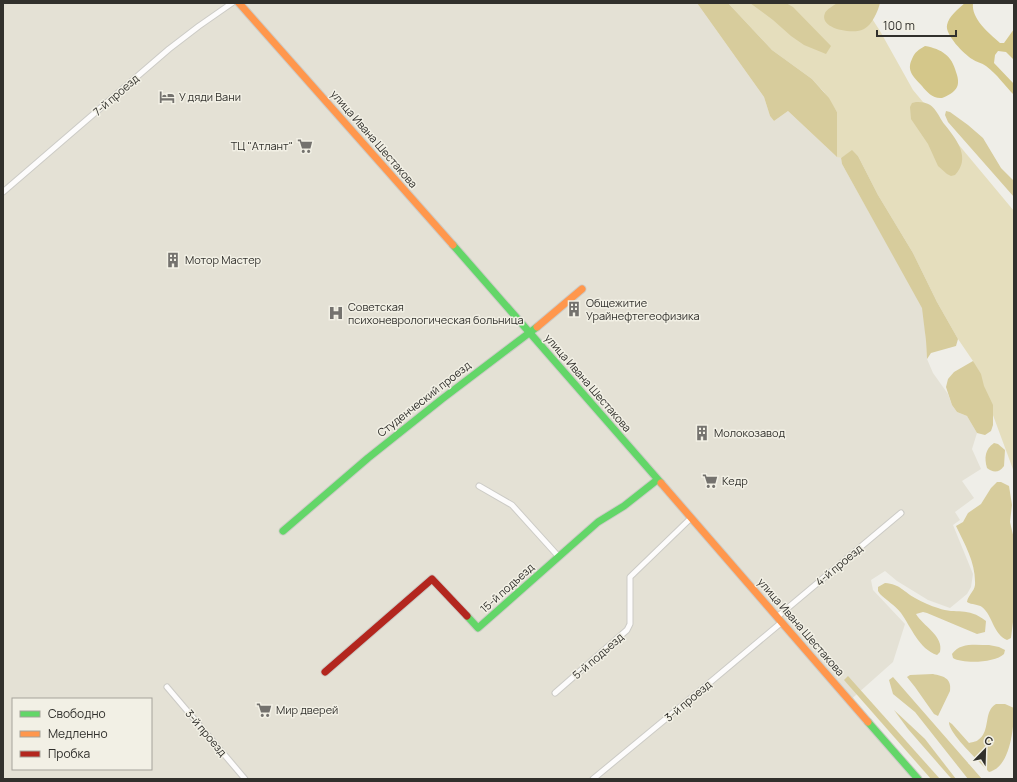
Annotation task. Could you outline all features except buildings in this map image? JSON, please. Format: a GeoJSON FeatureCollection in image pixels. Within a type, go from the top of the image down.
{"type":"FeatureCollection","features":[{"type":"Feature","properties":{"kind":"main road","name":"улица Ивана Шестакова"},"geometry":{"type":"LineString","coordinates":[[239,3],[529,332],[916,778]]}},
{"type":"Feature","properties":{"kind":"main road","name":"Студенческий проезд"},"geometry":{"type":"LineString","coordinates":[[283,531],[368,458],[582,289]]}},
{"type":"Feature","properties":{"kind":"main road","name":"15-й подъезд"},"geometry":{"type":"LineString","coordinates":[[325,672],[432,579],[478,628],[598,522],[624,506],[657,480]]}},
{"type":"Feature","properties":{"kind":"street","name":"7-й проезд"},"geometry":{"type":"LineString","coordinates":[[3,192],[164,53],[232,3]]}},
{"type":"Feature","properties":{"kind":"street"},"geometry":{"type":"LineString","coordinates":[[479,486],[512,505],[559,557]]}},
{"type":"Feature","properties":{"kind":"street","name":"4-й проезд"},"geometry":{"type":"LineString","coordinates":[[779,619],[901,514]]}},
{"type":"Feature","properties":{"kind":"street","name":"5-й подъезд"},"geometry":{"type":"LineString","coordinates":[[554,693],[627,630],[630,624],[630,577],[691,518]]}},
{"type":"Feature","properties":{"kind":"street","name":"3-й проезд"},"geometry":{"type":"LineString","coordinates":[[593,779],[714,680],[779,619]]}},
{"type":"Feature","properties":{"kind":"street","name":"3-й проезд"},"geometry":{"type":"LineString","coordinates":[[167,687],[245,779]]}},
{"type":"Feature","properties":{"kind":"shaded area"},"geometry":{"type":"Polygon","coordinates":[[[3,3],[697,3],[764,97],[770,116],[774,121],[788,111],[836,156],[841,158],[842,164],[923,308],[927,359],[933,373],[948,394],[952,405],[957,412],[967,416],[977,433],[972,449],[981,469],[962,481],[974,498],[955,512],[960,520],[953,525],[973,574],[971,587],[967,594],[950,608],[928,600],[897,581],[885,571],[871,580],[873,590],[905,624],[893,662],[848,702],[914,779],[3,779],[3,3]]]}},
{"type":"Feature","properties":{"kind":"shaded area"},"geometry":{"type":"Polygon","coordinates":[[[697,3],[728,3],[772,50],[812,79],[829,98],[837,112],[837,157],[788,111],[774,121],[770,116],[764,97],[697,3]]]}},
{"type":"Feature","properties":{"kind":"shaded area"},"geometry":{"type":"Polygon","coordinates":[[[728,3],[862,3],[880,31],[913,90],[1014,211],[1014,472],[973,361],[958,339],[937,302],[913,253],[878,195],[858,156],[852,151],[841,158],[837,157],[837,112],[824,92],[812,79],[772,50],[728,3]]]}},
{"type":"Feature","properties":{"kind":"shaded area"},"geometry":{"type":"Polygon","coordinates":[[[750,3],[786,3],[793,7],[831,46],[826,54],[804,45],[750,3]]]}},
{"type":"Feature","properties":{"kind":"shaded area"},"geometry":{"type":"Polygon","coordinates":[[[837,3],[880,3],[876,14],[867,27],[859,31],[845,31],[832,27],[824,19],[825,13],[837,3]]]}},
{"type":"Feature","properties":{"kind":"shaded area"},"geometry":{"type":"Polygon","coordinates":[[[965,3],[973,3],[973,9],[978,20],[1000,43],[1004,43],[1014,29],[1014,60],[1006,52],[998,51],[995,55],[994,63],[1014,84],[1014,95],[990,69],[964,53],[949,34],[947,25],[950,19],[965,3]]]}},
{"type":"Feature","properties":{"kind":"shaded area"},"geometry":{"type":"Polygon","coordinates":[[[925,46],[941,51],[945,54],[952,62],[957,74],[958,85],[955,91],[942,98],[928,93],[910,70],[910,63],[914,55],[925,46]]]}},
{"type":"Feature","properties":{"kind":"shaded area"},"geometry":{"type":"Polygon","coordinates":[[[912,103],[927,103],[931,106],[958,143],[962,156],[962,162],[960,169],[955,175],[951,176],[947,174],[938,166],[928,144],[911,119],[910,107],[912,103]]]}},
{"type":"Feature","properties":{"kind":"shaded area"},"geometry":{"type":"Polygon","coordinates":[[[946,111],[950,112],[968,125],[983,138],[1001,168],[1014,181],[1014,197],[948,122],[945,115],[946,111]]]}},
{"type":"Feature","properties":{"kind":"shaded area"},"geometry":{"type":"Polygon","coordinates":[[[852,150],[858,156],[878,195],[913,253],[937,302],[958,339],[956,346],[931,353],[927,359],[922,308],[842,164],[841,158],[852,150]]]}},
{"type":"Feature","properties":{"kind":"shaded area"},"geometry":{"type":"Polygon","coordinates":[[[973,361],[981,374],[984,386],[993,405],[993,425],[991,431],[985,435],[977,433],[967,416],[957,412],[952,405],[946,387],[948,379],[954,372],[973,361]]]}},
{"type":"Feature","properties":{"kind":"shaded area"},"geometry":{"type":"Polygon","coordinates":[[[994,443],[998,444],[1005,450],[1004,466],[996,472],[987,468],[986,461],[987,451],[994,443]]]}},
{"type":"Feature","properties":{"kind":"shaded area"},"geometry":{"type":"Polygon","coordinates":[[[997,482],[1001,482],[1009,486],[1012,505],[1010,522],[1014,539],[1014,614],[1011,638],[1007,640],[999,634],[989,615],[982,607],[967,602],[975,585],[974,569],[956,526],[963,522],[968,513],[981,504],[991,488],[997,482]]]}},
{"type":"Feature","properties":{"kind":"shaded area"},"geometry":{"type":"Polygon","coordinates":[[[885,583],[894,585],[915,598],[932,606],[945,610],[967,612],[979,616],[986,621],[985,632],[977,634],[927,613],[923,612],[916,614],[939,641],[940,652],[937,655],[925,648],[920,643],[899,610],[880,594],[878,587],[885,583]]]}},
{"type":"Feature","properties":{"kind":"shaded area"},"geometry":{"type":"Polygon","coordinates":[[[989,645],[1005,650],[1004,654],[994,659],[979,662],[964,661],[953,658],[952,654],[955,650],[964,646],[989,645]]]}},
{"type":"Feature","properties":{"kind":"shaded area"},"geometry":{"type":"Polygon","coordinates":[[[933,674],[946,678],[950,683],[950,691],[938,716],[934,714],[907,677],[910,675],[933,674]]]}},
{"type":"Feature","properties":{"kind":"shaded area"},"geometry":{"type":"Polygon","coordinates":[[[848,676],[940,779],[931,779],[844,680],[848,676]]]}},
{"type":"Feature","properties":{"kind":"shaded area"},"geometry":{"type":"Polygon","coordinates":[[[893,677],[982,779],[968,779],[915,712],[893,694],[889,680],[893,677]]]}},
{"type":"Feature","properties":{"kind":"shaded area"},"geometry":{"type":"Polygon","coordinates":[[[996,704],[1005,704],[1014,708],[1012,735],[1007,754],[996,769],[989,772],[959,740],[950,727],[949,722],[969,743],[976,741],[982,736],[990,711],[996,704]]]}},
{"type":"Feature","properties":{"kind":"shaded area"},"geometry":{"type":"Polygon","coordinates":[[[894,710],[925,739],[956,779],[952,779],[949,776],[908,729],[894,710]]]}},
{"type":"Feature","properties":{"kind":"traffic: fast"},"geometry":{"type":"LineString","coordinates":[[453,245],[661,483]]}},
{"type":"Feature","properties":{"kind":"traffic: fast"},"geometry":{"type":"LineString","coordinates":[[283,531],[368,458],[442,399],[537,327]]}},
{"type":"Feature","properties":{"kind":"traffic: fast"},"geometry":{"type":"LineString","coordinates":[[467,616],[478,628],[598,522],[624,506],[657,480]]}},
{"type":"Feature","properties":{"kind":"traffic: fast"},"geometry":{"type":"LineString","coordinates":[[868,722],[918,779]]}},
{"type":"Feature","properties":{"kind":"traffic: slow"},"geometry":{"type":"LineString","coordinates":[[239,3],[453,245]]}},
{"type":"Feature","properties":{"kind":"traffic: slow"},"geometry":{"type":"LineString","coordinates":[[537,327],[582,289]]}},
{"type":"Feature","properties":{"kind":"traffic: slow"},"geometry":{"type":"LineString","coordinates":[[661,483],[868,722]]}},
{"type":"Feature","properties":{"kind":"traffic: jam"},"geometry":{"type":"LineString","coordinates":[[325,672],[432,579],[467,616]]}},
{"type":"Feature","properties":{"kind":"place","name":"У дяди Вани"},"geometry":{"type":"Point","coordinates":[167,97]}},
{"type":"Feature","properties":{"kind":"place","name":"ТЦ \"Атлант\""},"geometry":{"type":"Point","coordinates":[305,146]}},
{"type":"Feature","properties":{"kind":"place","name":"Мотор Мастер"},"geometry":{"type":"Point","coordinates":[173,260]}},
{"type":"Feature","properties":{"kind":"place","name":"Общежитие Урайнефтегеофизика"},"geometry":{"type":"Point","coordinates":[574,309]}},
{"type":"Feature","properties":{"kind":"place","name":"Советская психоневрологическая больница"},"geometry":{"type":"Point","coordinates":[336,313]}},
{"type":"Feature","properties":{"kind":"place","name":"Молокозавод"},"geometry":{"type":"Point","coordinates":[702,433]}},
{"type":"Feature","properties":{"kind":"place","name":"Кедр"},"geometry":{"type":"Point","coordinates":[710,481]}},
{"type":"Feature","properties":{"kind":"place","name":"Мир дверей"},"geometry":{"type":"Point","coordinates":[264,710]}}]}
